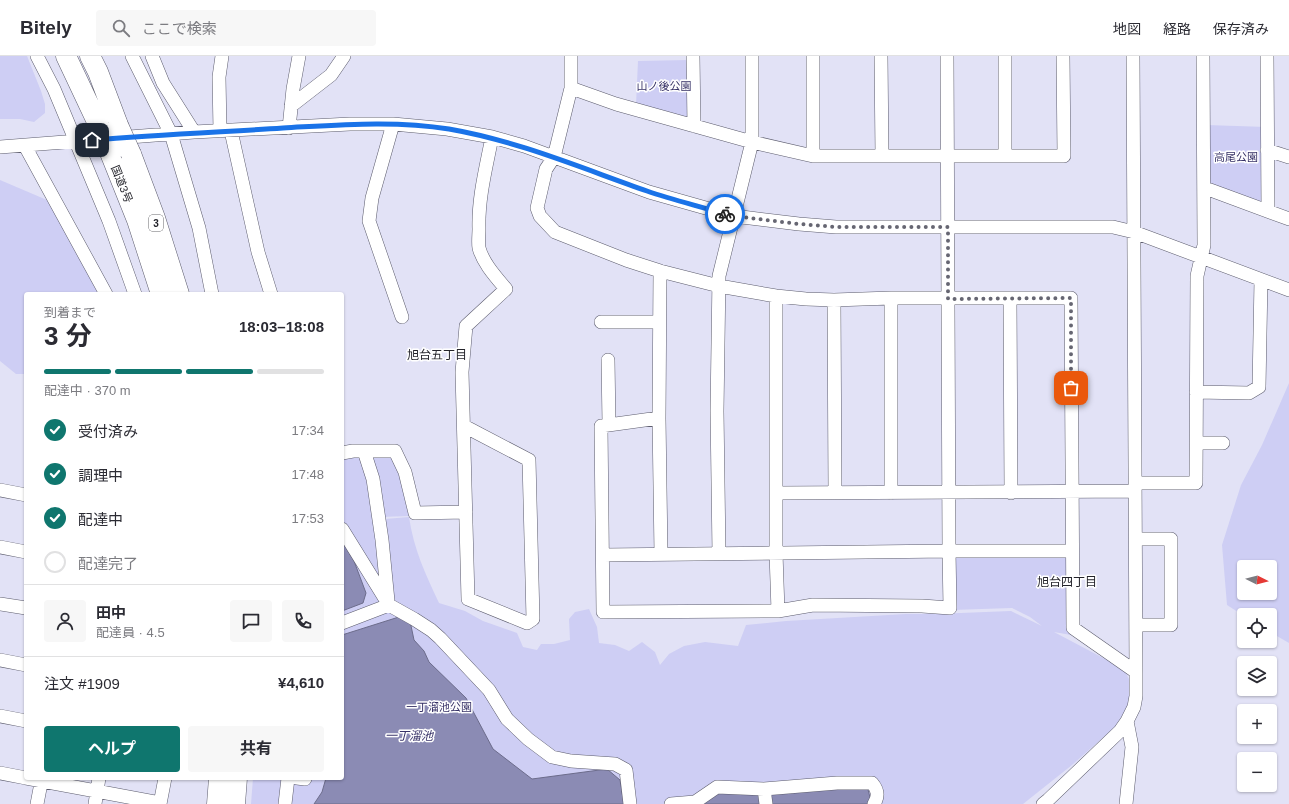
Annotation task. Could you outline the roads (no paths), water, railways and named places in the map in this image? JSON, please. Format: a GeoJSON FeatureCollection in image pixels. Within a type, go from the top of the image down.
{"type":"FeatureCollection","features":[{"type":"Feature","properties":{"kind":"highway","name":"国道3号"},"geometry":{"type":"LineString","coordinates":[[66,56],[108,125],[131,154],[178,292]]}},
{"type":"Feature","properties":{"kind":"highway","name":"国道3号"},"geometry":{"type":"LineString","coordinates":[[90,56],[98,72],[108,125],[111,156],[137,220],[160,292]]}},
{"type":"Feature","properties":{"kind":"highway"},"geometry":{"type":"LineString","coordinates":[[217,804],[219,780]]}},
{"type":"Feature","properties":{"kind":"highway"},"geometry":{"type":"LineString","coordinates":[[235,804],[237,780]]}},
{"type":"Feature","properties":{"kind":"street"},"geometry":{"type":"LineString","coordinates":[[37,56],[54,89],[109,221],[134,292]]}},
{"type":"Feature","properties":{"kind":"street"},"geometry":{"type":"LineString","coordinates":[[132,56],[171,134],[199,228],[212,292]]}},
{"type":"Feature","properties":{"kind":"street"},"geometry":{"type":"LineString","coordinates":[[152,56],[163,83],[194,132]]}},
{"type":"Feature","properties":{"kind":"street"},"geometry":{"type":"LineString","coordinates":[[222,56],[219,77],[226,131],[258,252],[270,292]]}},
{"type":"Feature","properties":{"kind":"street"},"geometry":{"type":"LineString","coordinates":[[288,128],[299,56]]}},
{"type":"Feature","properties":{"kind":"street"},"geometry":{"type":"LineString","coordinates":[[291,106],[331,75],[344,56]]}},
{"type":"Feature","properties":{"kind":"street"},"geometry":{"type":"LineString","coordinates":[[571,56],[571,88],[554,157],[546,169],[537,208],[540,216],[555,232],[626,260],[660,271],[719,286],[776,296],[834,300],[891,298],[1071,298],[1073,628],[1136,672]]}},
{"type":"Feature","properties":{"kind":"street"},"geometry":{"type":"LineString","coordinates":[[693,56],[694,126]]}},
{"type":"Feature","properties":{"kind":"street"},"geometry":{"type":"LineString","coordinates":[[719,553],[717,411],[719,276],[752,142],[752,56]]}},
{"type":"Feature","properties":{"kind":"street"},"geometry":{"type":"LineString","coordinates":[[813,56],[813,156]]}},
{"type":"Feature","properties":{"kind":"street"},"geometry":{"type":"LineString","coordinates":[[881,56],[882,156]]}},
{"type":"Feature","properties":{"kind":"street"},"geometry":{"type":"LineString","coordinates":[[659,418],[601,426],[603,612],[778,611],[813,605],[922,606],[950,608],[947,56]]}},
{"type":"Feature","properties":{"kind":"street"},"geometry":{"type":"LineString","coordinates":[[1005,56],[1005,156]]}},
{"type":"Feature","properties":{"kind":"street"},"geometry":{"type":"LineString","coordinates":[[571,88],[616,104],[694,126],[752,142],[813,156],[1064,156],[1063,56]]}},
{"type":"Feature","properties":{"kind":"street"},"geometry":{"type":"LineString","coordinates":[[1047,803],[1120,731],[1128,721],[1134,707],[1136,696],[1133,56]]}},
{"type":"Feature","properties":{"kind":"street"},"geometry":{"type":"LineString","coordinates":[[777,493],[1072,492],[1196,483],[1197,276],[1204,245],[1203,56]]}},
{"type":"Feature","properties":{"kind":"street"},"geometry":{"type":"LineString","coordinates":[[1267,56],[1268,211]]}},
{"type":"Feature","properties":{"kind":"street"},"geometry":{"type":"LineString","coordinates":[[0,147],[194,132],[350,124],[393,124],[447,129],[524,146],[649,192],[734,216],[836,227],[1113,227],[1134,232],[1200,258],[1289,290]]}},
{"type":"Feature","properties":{"kind":"street"},"geometry":{"type":"LineString","coordinates":[[393,124],[372,198],[369,221],[402,317]]}},
{"type":"Feature","properties":{"kind":"street"},"geometry":{"type":"LineString","coordinates":[[464,426],[529,460],[533,618],[527,623],[468,599],[462,372],[466,326],[506,289],[484,259],[479,247],[480,199],[492,138]]}},
{"type":"Feature","properties":{"kind":"street"},"geometry":{"type":"LineString","coordinates":[[25,146],[105,292]]}},
{"type":"Feature","properties":{"kind":"street"},"geometry":{"type":"LineString","coordinates":[[1267,150],[1289,157]]}},
{"type":"Feature","properties":{"kind":"street"},"geometry":{"type":"LineString","coordinates":[[1204,188],[1289,219]]}},
{"type":"Feature","properties":{"kind":"street"},"geometry":{"type":"LineString","coordinates":[[660,271],[659,418],[661,554]]}},
{"type":"Feature","properties":{"kind":"street"},"geometry":{"type":"LineString","coordinates":[[1196,392],[1250,393],[1259,387],[1261,280]]}},
{"type":"Feature","properties":{"kind":"street"},"geometry":{"type":"LineString","coordinates":[[776,296],[776,553],[778,611]]}},
{"type":"Feature","properties":{"kind":"street"},"geometry":{"type":"LineString","coordinates":[[891,298],[891,493]]}},
{"type":"Feature","properties":{"kind":"street"},"geometry":{"type":"LineString","coordinates":[[1010,298],[1011,493]]}},
{"type":"Feature","properties":{"kind":"street"},"geometry":{"type":"LineString","coordinates":[[834,300],[835,493]]}},
{"type":"Feature","properties":{"kind":"street"},"geometry":{"type":"LineString","coordinates":[[601,322],[660,322]]}},
{"type":"Feature","properties":{"kind":"street"},"geometry":{"type":"LineString","coordinates":[[608,360],[609,424]]}},
{"type":"Feature","properties":{"kind":"street"},"geometry":{"type":"LineString","coordinates":[[1197,443],[1223,443]]}},
{"type":"Feature","properties":{"kind":"street"},"geometry":{"type":"LineString","coordinates":[[364,451],[374,487],[389,605]]}},
{"type":"Feature","properties":{"kind":"street"},"geometry":{"type":"LineString","coordinates":[[344,453],[395,451],[405,472],[415,513],[466,512]]}},
{"type":"Feature","properties":{"kind":"street"},"geometry":{"type":"LineString","coordinates":[[0,490],[24,495]]}},
{"type":"Feature","properties":{"kind":"street"},"geometry":{"type":"LineString","coordinates":[[344,533],[389,605],[414,619],[440,638],[489,690],[507,719],[528,739],[552,757],[571,761],[615,764],[626,770],[630,804]]}},
{"type":"Feature","properties":{"kind":"street"},"geometry":{"type":"LineString","coordinates":[[1136,539],[1171,539],[1171,625],[1136,625]]}},
{"type":"Feature","properties":{"kind":"street"},"geometry":{"type":"LineString","coordinates":[[0,547],[24,552]]}},
{"type":"Feature","properties":{"kind":"street"},"geometry":{"type":"LineString","coordinates":[[603,555],[1072,551]]}},
{"type":"Feature","properties":{"kind":"street"},"geometry":{"type":"LineString","coordinates":[[0,604],[24,608]]}},
{"type":"Feature","properties":{"kind":"street"},"geometry":{"type":"LineString","coordinates":[[344,622],[389,605]]}},
{"type":"Feature","properties":{"kind":"street"},"geometry":{"type":"LineString","coordinates":[[0,660],[24,665]]}},
{"type":"Feature","properties":{"kind":"street"},"geometry":{"type":"LineString","coordinates":[[0,716],[24,721]]}},
{"type":"Feature","properties":{"kind":"street"},"geometry":{"type":"LineString","coordinates":[[1126,804],[1132,747],[1128,721]]}},
{"type":"Feature","properties":{"kind":"street"},"geometry":{"type":"LineString","coordinates":[[0,773],[24,778]]}},
{"type":"Feature","properties":{"kind":"street"},"geometry":{"type":"LineString","coordinates":[[37,804],[42,780]]}},
{"type":"Feature","properties":{"kind":"street"},"geometry":{"type":"LineString","coordinates":[[53,780],[98,784],[160,803],[165,780]]}},
{"type":"Feature","properties":{"kind":"street"},"geometry":{"type":"LineString","coordinates":[[285,804],[288,780]]}},
{"type":"Feature","properties":{"kind":"street"},"geometry":{"type":"LineString","coordinates":[[671,804],[695,802],[717,787],[764,789],[825,783],[872,783],[877,789],[878,796],[874,804]]}},
{"type":"Feature","properties":{"kind":"street"},"geometry":{"type":"LineString","coordinates":[[95,804],[98,784]]}},
{"type":"Feature","properties":{"kind":"street"},"geometry":{"type":"LineString","coordinates":[[764,789],[766,804]]}},
{"type":"Feature","properties":{"kind":"water"},"geometry":{"type":"Polygon","coordinates":[[[344,544],[354,561],[366,593],[363,603],[344,610],[344,544]]]}},
{"type":"Feature","properties":{"kind":"water","name":"一丁溜池"},"geometry":{"type":"Polygon","coordinates":[[[402,616],[410,621],[414,640],[424,651],[429,662],[466,698],[493,749],[532,779],[607,769],[620,780],[624,804],[314,804],[322,792],[325,780],[344,780],[344,634],[402,616]]]}},
{"type":"Feature","properties":{"kind":"water"},"geometry":{"type":"Polygon","coordinates":[[[867,786],[871,801],[867,804],[699,804],[719,789],[867,786]]]}},
{"type":"Feature","properties":{"kind":"district","name":"旭台五丁目"},"geometry":{"type":"Point","coordinates":[437,355]}},
{"type":"Feature","properties":{"kind":"district","name":"旭台四丁目"},"geometry":{"type":"Point","coordinates":[1067,582]}},
{"type":"Feature","properties":{"kind":"park label","name":"山ノ後公園"},"geometry":{"type":"Point","coordinates":[664,86]}},
{"type":"Feature","properties":{"kind":"park label","name":"高尾公園"},"geometry":{"type":"Point","coordinates":[1236,157]}},
{"type":"Feature","properties":{"kind":"park label","name":"一丁溜池公園"},"geometry":{"type":"Point","coordinates":[439,707]}}]}
